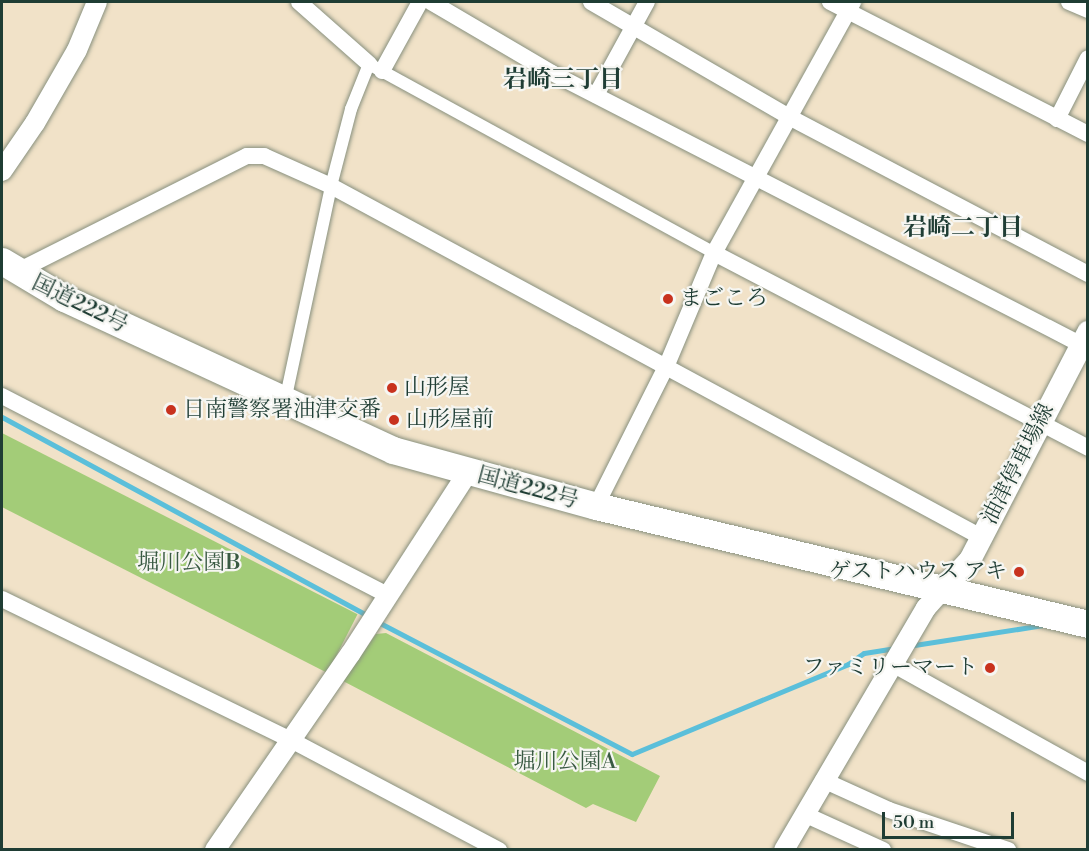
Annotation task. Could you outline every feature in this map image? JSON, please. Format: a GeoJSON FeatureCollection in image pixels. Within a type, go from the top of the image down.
{"type":"FeatureCollection","features":[{"type":"Feature","properties":{"kind":"highway","name":"国道222号"},"geometry":{"type":"LineString","coordinates":[[9,266],[64,298],[393,450],[596,506],[1088,624]]}},
{"type":"Feature","properties":{"kind":"main road","name":"油津停車場線"},"geometry":{"type":"LineString","coordinates":[[942,590],[970,560],[1038,422],[1084,338]]}},
{"type":"Feature","properties":{"kind":"street"},"geometry":{"type":"LineString","coordinates":[[2,171],[35,123],[77,50],[97,2]]}},
{"type":"Feature","properties":{"kind":"street"},"geometry":{"type":"LineString","coordinates":[[299,2],[375,68],[714,253],[1088,448]]}},
{"type":"Feature","properties":{"kind":"street"},"geometry":{"type":"LineString","coordinates":[[285,400],[331,186],[351,109],[375,68],[420,2]]}},
{"type":"Feature","properties":{"kind":"street"},"geometry":{"type":"LineString","coordinates":[[432,2],[596,95],[756,178],[1084,338]]}},
{"type":"Feature","properties":{"kind":"street"},"geometry":{"type":"LineString","coordinates":[[591,2],[789,117],[1088,274]]}},
{"type":"Feature","properties":{"kind":"street"},"geometry":{"type":"LineString","coordinates":[[596,95],[647,2]]}},
{"type":"Feature","properties":{"kind":"street"},"geometry":{"type":"LineString","coordinates":[[830,2],[850,6],[1088,134]]}},
{"type":"Feature","properties":{"kind":"street"},"geometry":{"type":"LineString","coordinates":[[1068,2],[1088,10]]}},
{"type":"Feature","properties":{"kind":"street"},"geometry":{"type":"LineString","coordinates":[[596,506],[666,367],[714,253],[850,6]]}},
{"type":"Feature","properties":{"kind":"street"},"geometry":{"type":"LineString","coordinates":[[1057,119],[1088,58]]}},
{"type":"Feature","properties":{"kind":"street"},"geometry":{"type":"LineString","coordinates":[[9,266],[247,156],[264,156],[331,186],[981,537]]}},
{"type":"Feature","properties":{"kind":"street"},"geometry":{"type":"LineString","coordinates":[[2,396],[383,601]]}},
{"type":"Feature","properties":{"kind":"street"},"geometry":{"type":"LineString","coordinates":[[214,849],[351,653],[468,472]]}},
{"type":"Feature","properties":{"kind":"street"},"geometry":{"type":"LineString","coordinates":[[784,849],[926,608],[942,590]]}},
{"type":"Feature","properties":{"kind":"street"},"geometry":{"type":"LineString","coordinates":[[2,599],[289,739],[499,849]]}},
{"type":"Feature","properties":{"kind":"street"},"geometry":{"type":"LineString","coordinates":[[894,665],[1088,773]]}},
{"type":"Feature","properties":{"kind":"street"},"geometry":{"type":"LineString","coordinates":[[823,780],[889,810],[1008,849]]}},
{"type":"Feature","properties":{"kind":"street"},"geometry":{"type":"LineString","coordinates":[[804,814],[883,849]]}},
{"type":"Feature","properties":{"kind":"green space","name":"堀川公園B"},"geometry":{"type":"Polygon","coordinates":[[[2,433],[358,614],[328,673],[2,507],[2,433]]]}},
{"type":"Feature","properties":{"kind":"green space","name":"堀川公園A"},"geometry":{"type":"Polygon","coordinates":[[[386,633],[660,776],[636,822],[593,804],[586,808],[343,681],[376,634],[386,633]]]}},
{"type":"Feature","properties":{"kind":"waterway"},"geometry":{"type":"LineString","coordinates":[[2,417],[370,617]]}},
{"type":"Feature","properties":{"kind":"waterway"},"geometry":{"type":"LineString","coordinates":[[378,622],[632,754],[848,664],[864,653],[896,648]]}},
{"type":"Feature","properties":{"kind":"waterway"},"geometry":{"type":"LineString","coordinates":[[908,646],[1044,625]]}},
{"type":"Feature","properties":{"kind":"place","name":"まごころ"},"geometry":{"type":"Point","coordinates":[668,299]}},
{"type":"Feature","properties":{"kind":"place","name":"山形屋"},"geometry":{"type":"Point","coordinates":[392,388]}},
{"type":"Feature","properties":{"kind":"place","name":"日南警察署油津交番"},"geometry":{"type":"Point","coordinates":[171,410]}},
{"type":"Feature","properties":{"kind":"place","name":"山形屋前"},"geometry":{"type":"Point","coordinates":[394,420]}},
{"type":"Feature","properties":{"kind":"place","name":"ゲストハウス アキ"},"geometry":{"type":"Point","coordinates":[1019,572]}},
{"type":"Feature","properties":{"kind":"place","name":"ファミリーマート"},"geometry":{"type":"Point","coordinates":[990,668]}},
{"type":"Feature","properties":{"kind":"district","name":"岩崎三丁目"},"geometry":{"type":"Point","coordinates":[563,81]}},
{"type":"Feature","properties":{"kind":"district","name":"岩崎二丁目"},"geometry":{"type":"Point","coordinates":[963,229]}}]}
